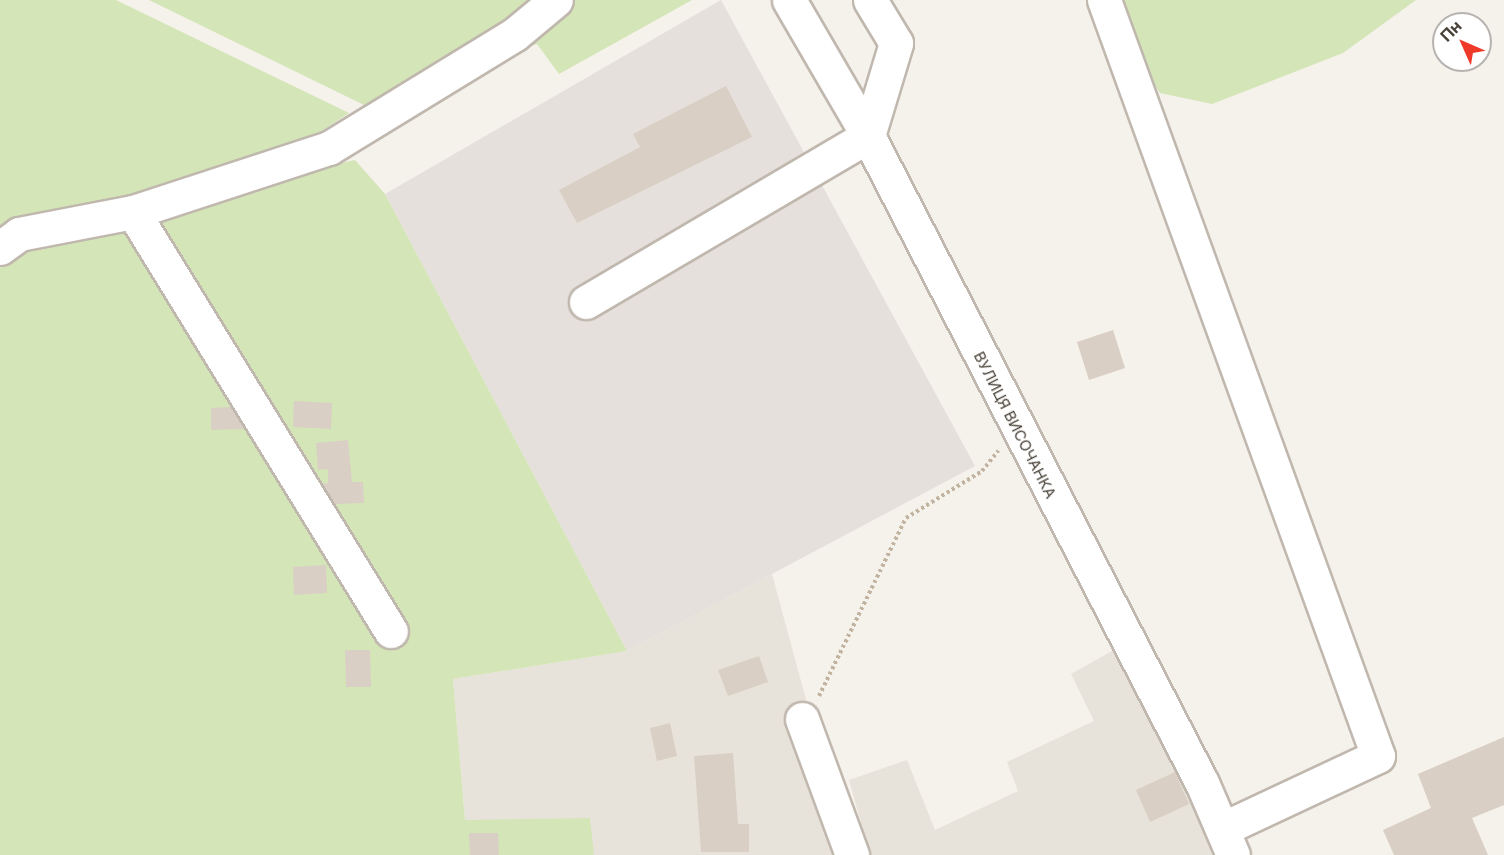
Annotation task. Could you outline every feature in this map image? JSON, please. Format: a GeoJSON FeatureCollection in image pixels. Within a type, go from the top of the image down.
{"type":"FeatureCollection","features":[{"type":"Feature","properties":{"kind":"street"},"geometry":{"type":"LineString","coordinates":[[0,248],[19,234],[133,212],[328,148],[515,34],[556,0]]}},
{"type":"Feature","properties":{"kind":"street","name":"ВУЛИЦЯ ВИСОЧАНКА"},"geometry":{"type":"LineString","coordinates":[[789,0],[868,136],[1228,842]]}},
{"type":"Feature","properties":{"kind":"street"},"geometry":{"type":"LineString","coordinates":[[586,302],[868,136],[896,44],[870,0]]}},
{"type":"Feature","properties":{"kind":"street"},"geometry":{"type":"LineString","coordinates":[[1104,0],[1378,756],[1228,842]]}},
{"type":"Feature","properties":{"kind":"street"},"geometry":{"type":"LineString","coordinates":[[133,212],[391,631]]}},
{"type":"Feature","properties":{"kind":"street"},"geometry":{"type":"LineString","coordinates":[[802,719],[852,855]]}},
{"type":"Feature","properties":{"kind":"path"},"geometry":{"type":"LineString","coordinates":[[802,719],[823,690],[906,518],[982,471],[1016,428]]}},
{"type":"Feature","properties":{"kind":"shaded area"},"geometry":{"type":"Polygon","coordinates":[[[721,0],[975,466],[627,651],[385,194],[721,0]]]}},
{"type":"Feature","properties":{"kind":"shaded area"},"geometry":{"type":"Polygon","coordinates":[[[772,574],[848,855],[393,855],[465,820],[453,679],[627,651],[772,574]]]}},
{"type":"Feature","properties":{"kind":"shaded area"},"geometry":{"type":"Polygon","coordinates":[[[1121,646],[1225,855],[870,855],[849,780],[907,760],[935,830],[1018,791],[1007,762],[1094,721],[1071,674],[1121,646]]]}},
{"type":"Feature","properties":{"kind":"green space"},"geometry":{"type":"Polygon","coordinates":[[[0,0],[116,0],[349,113],[286,154],[137,204],[355,160],[385,194],[627,651],[453,679],[465,820],[590,818],[594,855],[0,855],[0,0]]]}},
{"type":"Feature","properties":{"kind":"green space"},"geometry":{"type":"Polygon","coordinates":[[[149,0],[692,0],[559,74],[537,44],[364,105],[149,0]]]}},
{"type":"Feature","properties":{"kind":"green space"},"geometry":{"type":"Polygon","coordinates":[[[1113,0],[1416,0],[1343,53],[1212,104],[1160,93],[1131,49],[1113,0]]]}},
{"type":"Feature","properties":{"kind":"building"},"geometry":{"type":"Polygon","coordinates":[[[726,86],[752,137],[577,223],[559,190],[640,147],[633,134],[726,86]]]}},
{"type":"Feature","properties":{"kind":"building"},"geometry":{"type":"Polygon","coordinates":[[[1113,330],[1125,368],[1089,380],[1077,342],[1113,330]]]}},
{"type":"Feature","properties":{"kind":"building"},"geometry":{"type":"Polygon","coordinates":[[[294,401],[332,403],[331,429],[293,427],[294,401]]]}},
{"type":"Feature","properties":{"kind":"building"},"geometry":{"type":"Polygon","coordinates":[[[231,407],[245,429],[211,430],[211,408],[231,407]]]}},
{"type":"Feature","properties":{"kind":"building"},"geometry":{"type":"Polygon","coordinates":[[[348,440],[352,482],[363,482],[364,503],[335,504],[322,484],[328,483],[328,469],[318,470],[316,443],[348,440]]]}},
{"type":"Feature","properties":{"kind":"building"},"geometry":{"type":"Polygon","coordinates":[[[326,565],[327,593],[294,595],[293,567],[326,565]]]}},
{"type":"Feature","properties":{"kind":"building"},"geometry":{"type":"Polygon","coordinates":[[[345,650],[370,650],[371,687],[346,687],[345,650]]]}},
{"type":"Feature","properties":{"kind":"building"},"geometry":{"type":"Polygon","coordinates":[[[759,656],[768,682],[728,696],[718,670],[759,656]]]}},
{"type":"Feature","properties":{"kind":"building"},"geometry":{"type":"Polygon","coordinates":[[[670,723],[677,756],[657,761],[650,728],[670,723]]]}},
{"type":"Feature","properties":{"kind":"building"},"geometry":{"type":"Polygon","coordinates":[[[1504,737],[1504,805],[1472,818],[1488,855],[1394,855],[1383,830],[1431,808],[1418,774],[1504,737]]]}},
{"type":"Feature","properties":{"kind":"building"},"geometry":{"type":"Polygon","coordinates":[[[733,753],[738,824],[749,824],[749,852],[701,852],[694,756],[733,753]]]}},
{"type":"Feature","properties":{"kind":"building"},"geometry":{"type":"Polygon","coordinates":[[[1175,772],[1189,804],[1150,822],[1136,790],[1175,772]]]}},
{"type":"Feature","properties":{"kind":"building"},"geometry":{"type":"Polygon","coordinates":[[[469,833],[498,833],[499,855],[470,855],[469,833]]]}}]}
